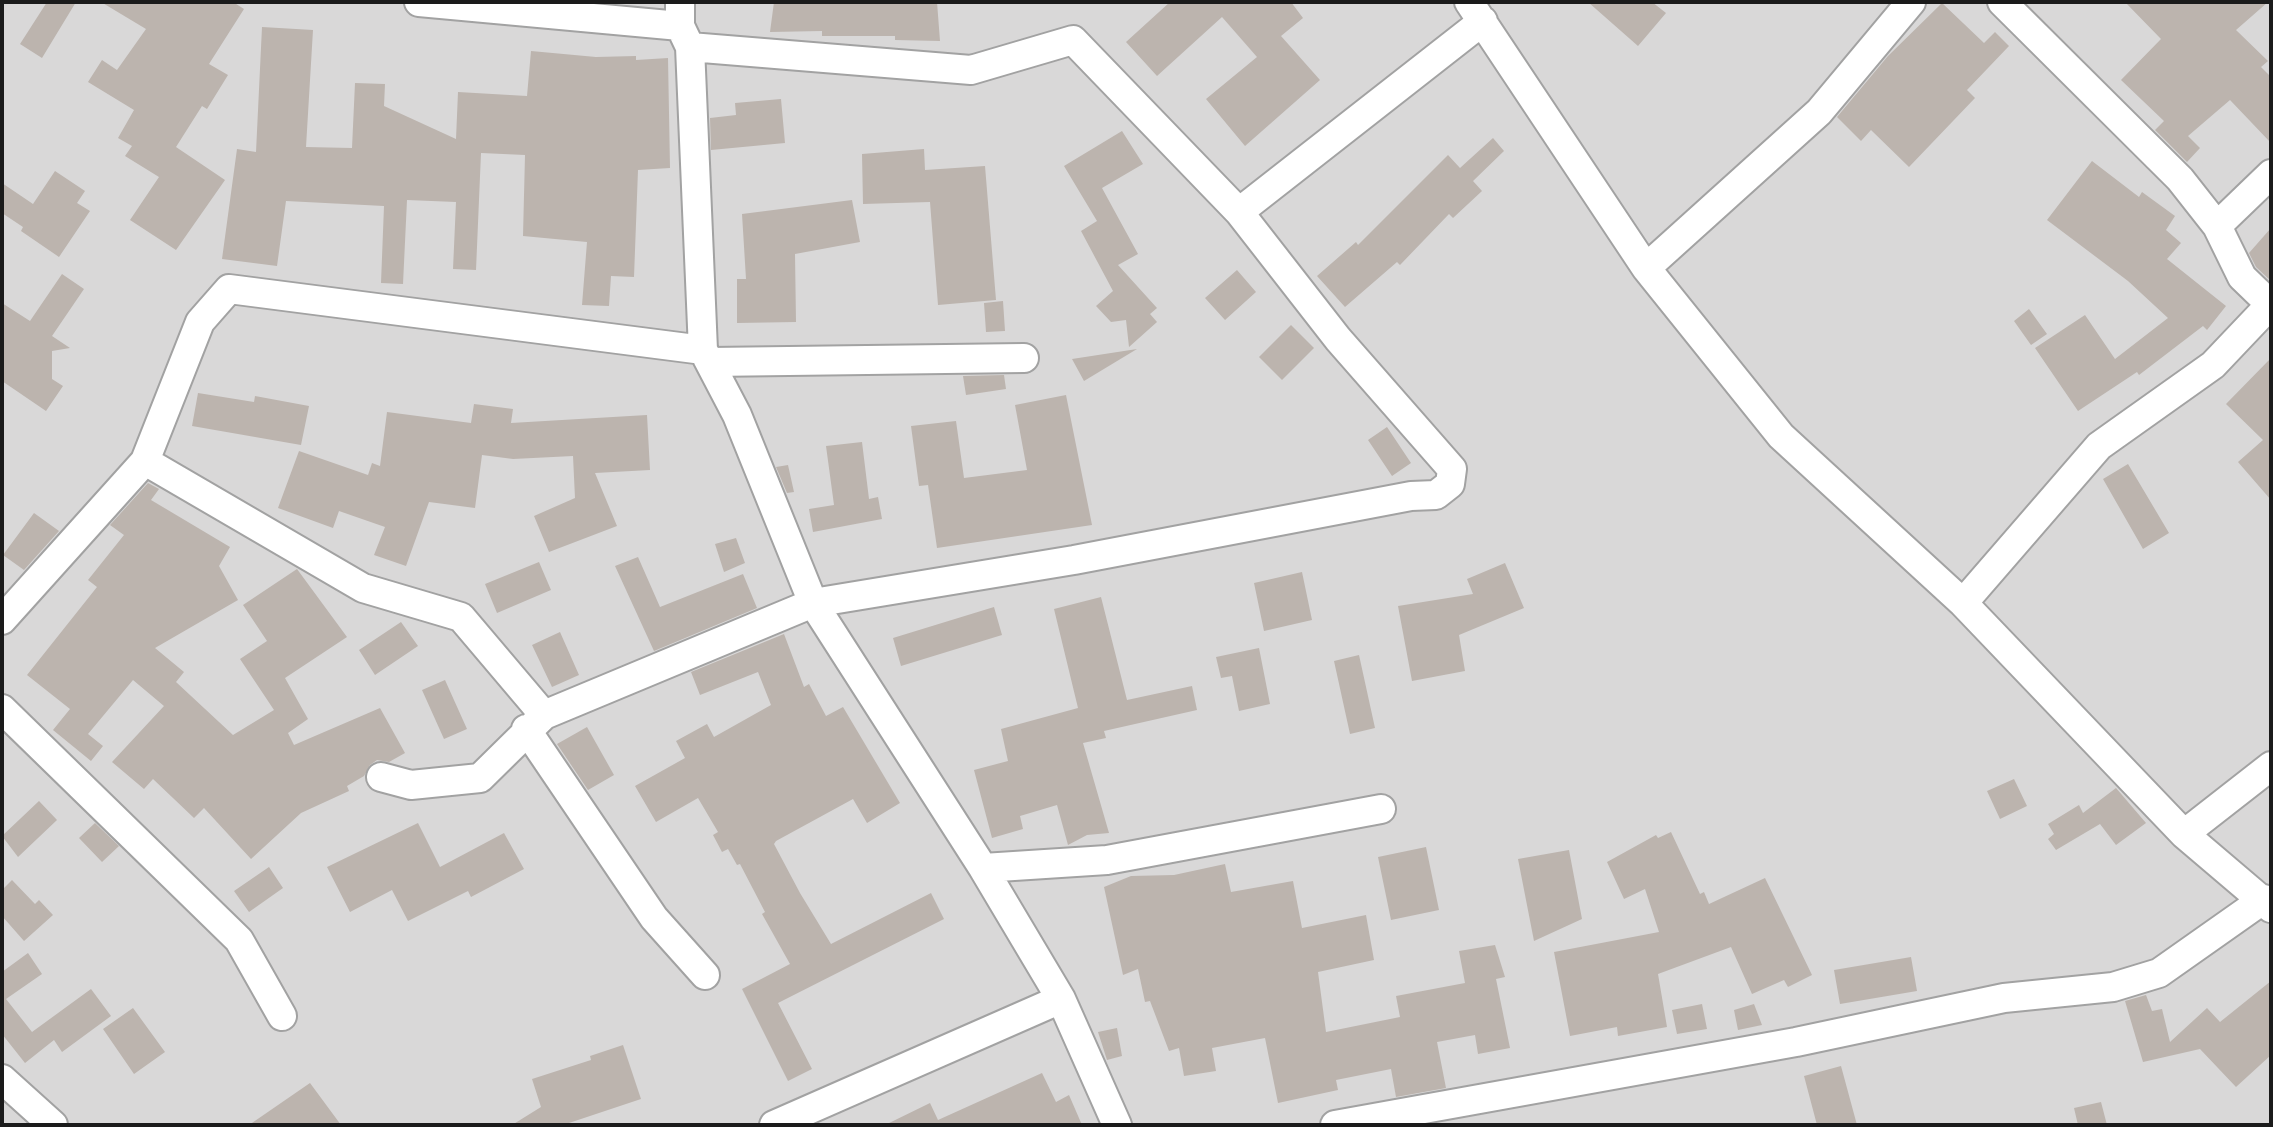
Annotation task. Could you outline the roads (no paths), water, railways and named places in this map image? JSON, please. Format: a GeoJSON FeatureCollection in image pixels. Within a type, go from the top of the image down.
{"type":"FeatureCollection","features":[{"type":"Feature","properties":{"kind":"street"},"geometry":{"type":"LineString","coordinates":[[381,777],[411,785],[480,778],[535,722],[813,603],[1074,560],[1411,496],[1436,495],[1450,484],[1452,469],[1338,339],[1239,212],[1073,40],[971,70],[683,25],[419,2]]}},
{"type":"Feature","properties":{"kind":"street"},"geometry":{"type":"LineString","coordinates":[[1646,268],[1819,112],[1911,2]]}},
{"type":"Feature","properties":{"kind":"street"},"geometry":{"type":"LineString","coordinates":[[1963,603],[2099,446],[2213,365],[2271,305],[2242,277],[2217,226],[2180,179],[2002,2]]}},
{"type":"Feature","properties":{"kind":"street"},"geometry":{"type":"LineString","coordinates":[[1239,212],[1476,12],[1646,268],[1781,436],[1963,603],[2184,834],[2268,904],[2159,973],[2113,987],[2004,998],[1796,1042],[1335,1125]]}},
{"type":"Feature","properties":{"kind":"street"},"geometry":{"type":"LineString","coordinates":[[683,25],[706,356],[737,415],[813,603],[983,868],[1061,999],[1117,1125]]}},
{"type":"Feature","properties":{"kind":"street"},"geometry":{"type":"LineString","coordinates":[[2217,226],[2271,174]]}},
{"type":"Feature","properties":{"kind":"street"},"geometry":{"type":"LineString","coordinates":[[2,620],[145,461],[200,322],[229,289],[706,356],[1024,358]]}},
{"type":"Feature","properties":{"kind":"street"},"geometry":{"type":"LineString","coordinates":[[145,461],[363,588],[461,617],[535,722],[654,918],[705,975]]}},
{"type":"Feature","properties":{"kind":"street"},"geometry":{"type":"LineString","coordinates":[[2,709],[239,940],[282,1016]]}},
{"type":"Feature","properties":{"kind":"street"},"geometry":{"type":"LineString","coordinates":[[2184,834],[2271,766]]}},
{"type":"Feature","properties":{"kind":"street"},"geometry":{"type":"LineString","coordinates":[[983,868],[1107,860],[1381,809]]}},
{"type":"Feature","properties":{"kind":"street"},"geometry":{"type":"LineString","coordinates":[[776,1125],[1061,999]]}},
{"type":"Feature","properties":{"kind":"street"},"geometry":{"type":"LineString","coordinates":[[2,1079],[53,1125]]}}]}
